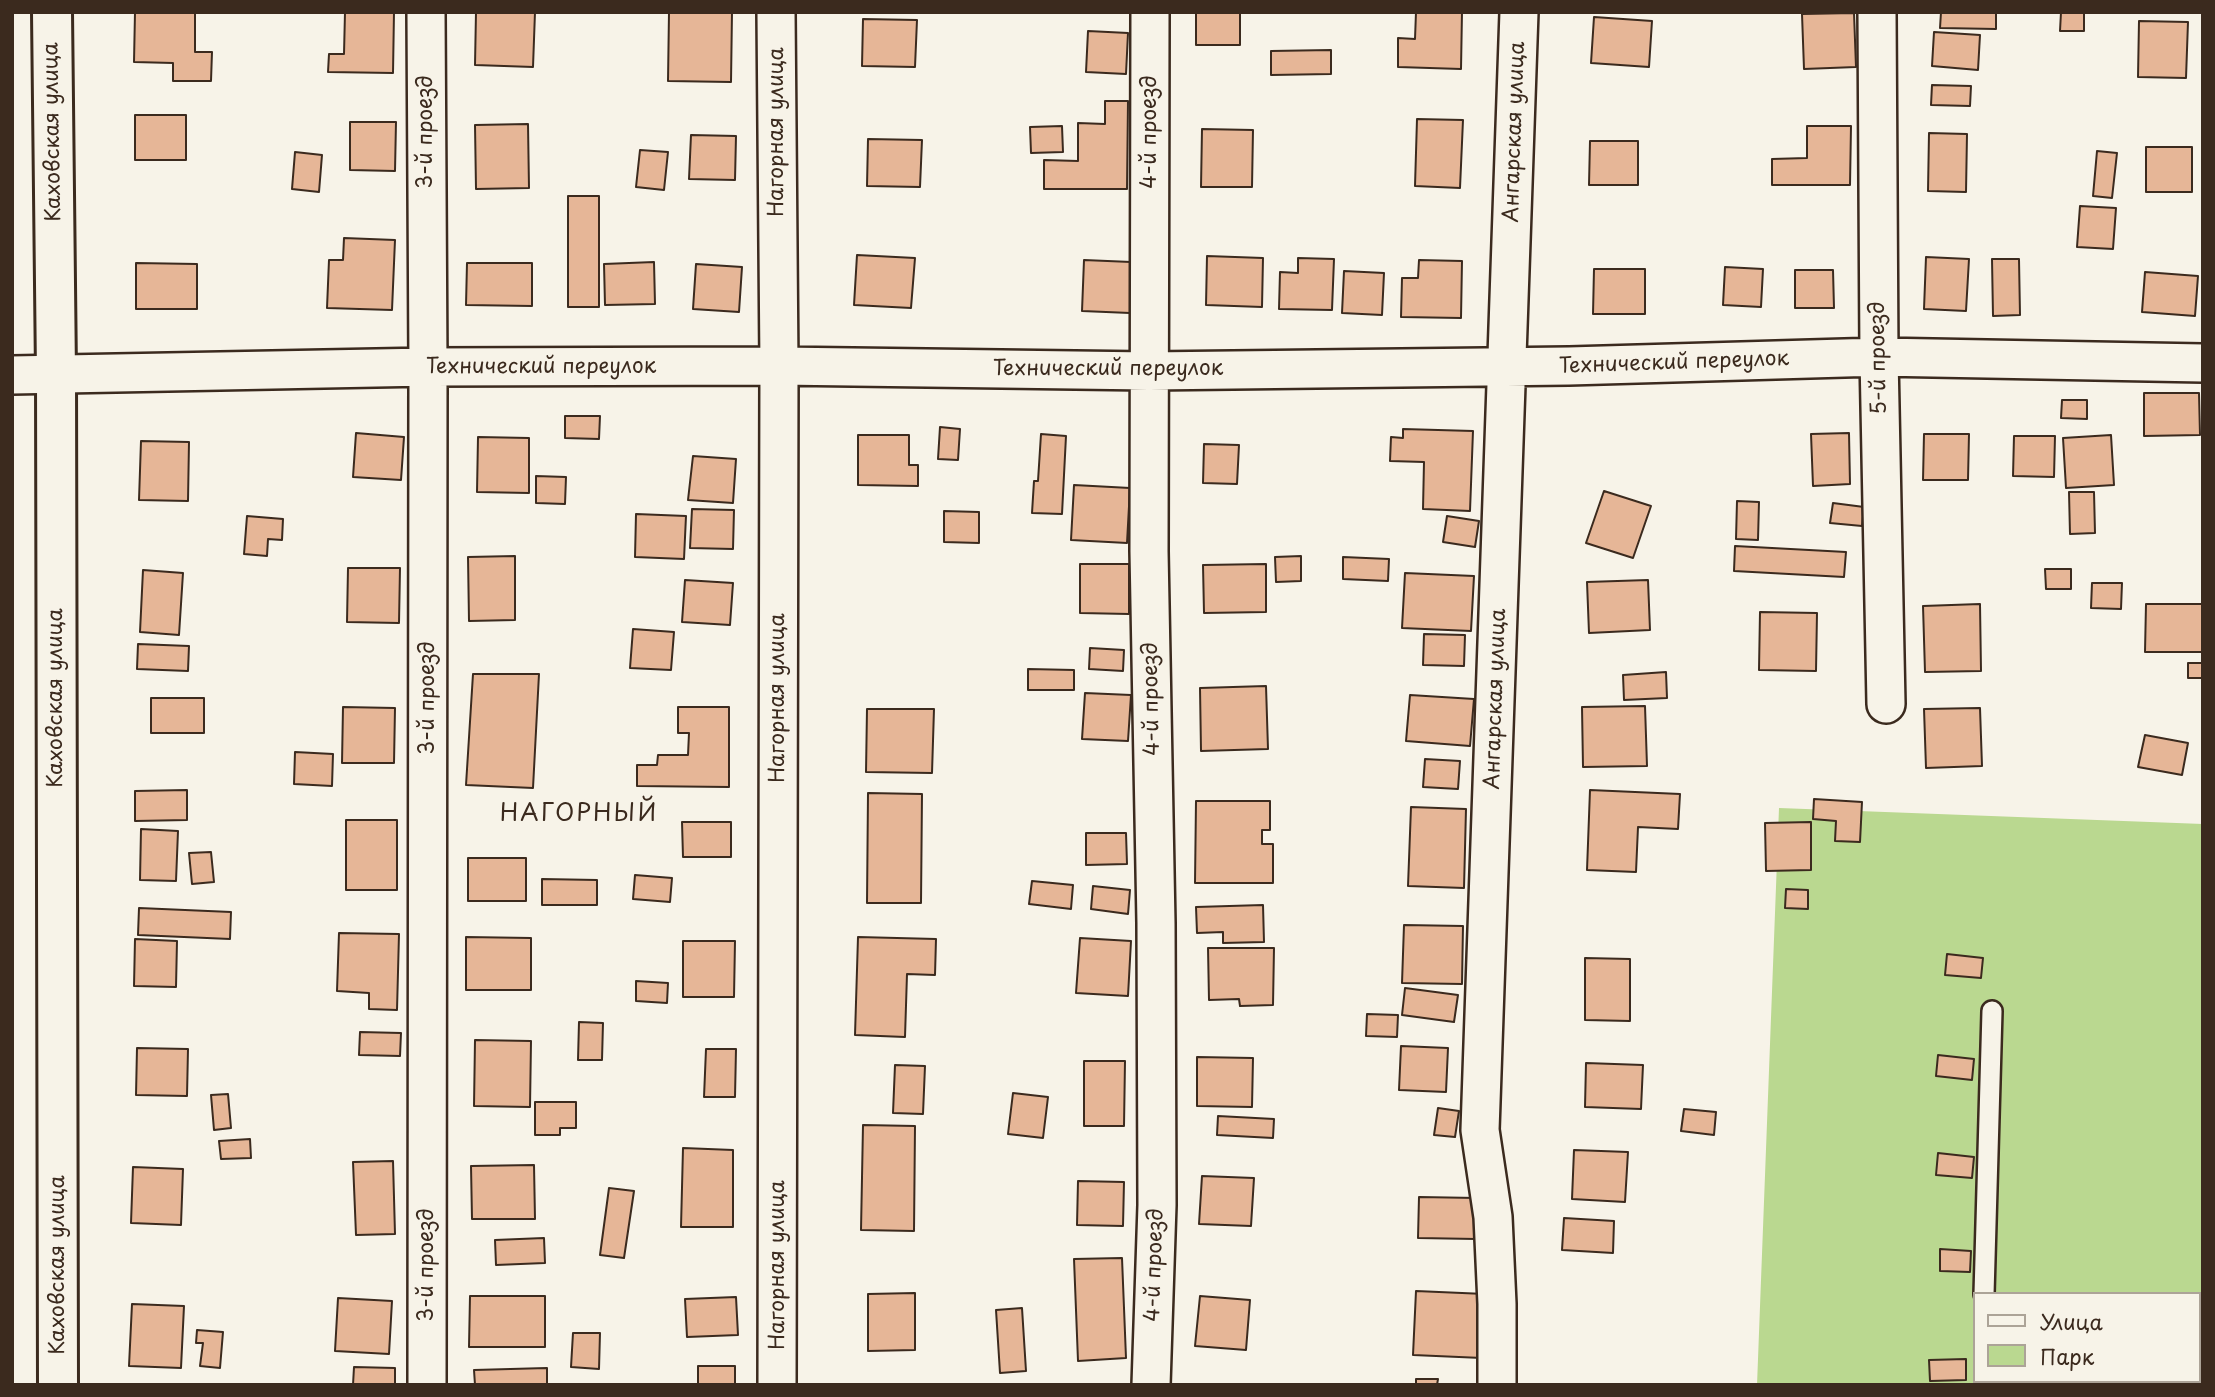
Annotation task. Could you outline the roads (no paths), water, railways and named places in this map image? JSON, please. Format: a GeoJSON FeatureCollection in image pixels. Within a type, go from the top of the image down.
{"type":"FeatureCollection","features":[{"type":"Feature","properties":{"kind":"main road","name":"Каховская улица"},"geometry":{"type":"LineString","coordinates":[[52,12],[56,374],[58,1385]]}},
{"type":"Feature","properties":{"kind":"street","name":"3-й проезд"},"geometry":{"type":"LineString","coordinates":[[426,12],[427,1385]]}},
{"type":"Feature","properties":{"kind":"street","name":"Нагорная улица"},"geometry":{"type":"LineString","coordinates":[[776,12],[779,366],[777,1385]]}},
{"type":"Feature","properties":{"kind":"street","name":"4-й проезд"},"geometry":{"type":"LineString","coordinates":[[1150,12],[1149,551],[1156,909],[1157,1165],[1151,1385]]}},
{"type":"Feature","properties":{"kind":"street","name":"Ангарская улица"},"geometry":{"type":"LineString","coordinates":[[1497,1385],[1493,1217],[1480,1130],[1519,12]]}},
{"type":"Feature","properties":{"kind":"street","name":"5-й проезд"},"geometry":{"type":"LineString","coordinates":[[1877,12],[1879,357],[1886,704]]}},
{"type":"Feature","properties":{"kind":"street","name":"Технический переулок"},"geometry":{"type":"LineString","coordinates":[[12,375],[428,367],[779,366],[1149,371],[1508,367],[1879,357],[2203,363]]}},
{"type":"Feature","properties":{"kind":"lane"},"geometry":{"type":"LineString","coordinates":[[1984,1292],[1992,1011]]}},
{"type":"Feature","properties":{"kind":"district","name":"НАГОРНЫЙ"},"geometry":{"type":"Point","coordinates":[579,814]}}]}
